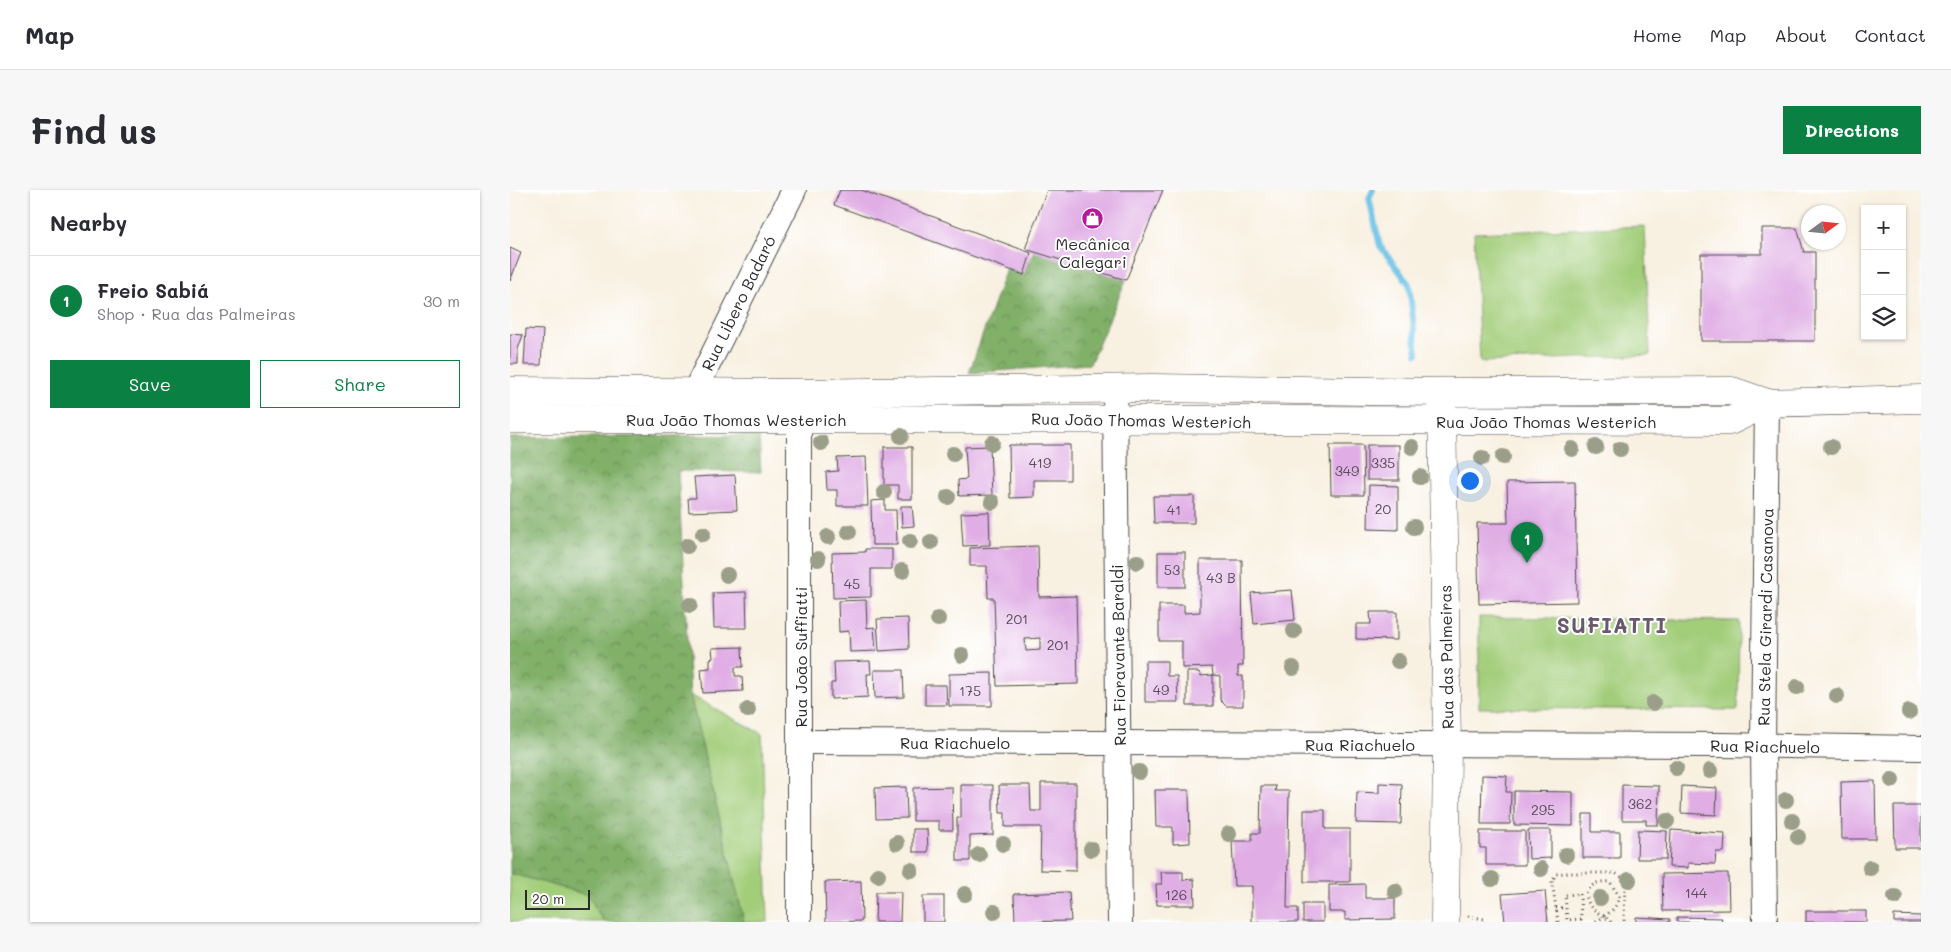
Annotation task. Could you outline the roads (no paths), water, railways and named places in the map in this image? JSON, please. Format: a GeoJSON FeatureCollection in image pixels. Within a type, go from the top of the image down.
{"type":"FeatureCollection","features":[{"type":"Feature","properties":{"kind":"street","name":"Rua Libero Badaró"},"geometry":{"type":"LineString","coordinates":[[694,406],[794,190]]}},
{"type":"Feature","properties":{"kind":"street","name":"Rua João Thomas Westerich"},"geometry":{"type":"LineString","coordinates":[[799,406],[934,390],[1115,388],[1441,392],[1732,391],[1767,403],[1921,399]]}},
{"type":"Feature","properties":{"kind":"street","name":"Rua Fioravante Baraldi"},"geometry":{"type":"LineString","coordinates":[[1115,388],[1120,742],[1120,922]]}},
{"type":"Feature","properties":{"kind":"street"},"geometry":{"type":"LineString","coordinates":[[1270,389],[1270,422]]}},
{"type":"Feature","properties":{"kind":"street"},"geometry":{"type":"LineString","coordinates":[[934,390],[935,419]]}},
{"type":"Feature","properties":{"kind":"street","name":"Rua João Thomas Westerich"},"geometry":{"type":"LineString","coordinates":[[510,391],[542,391],[694,406]]}},
{"type":"Feature","properties":{"kind":"street"},"geometry":{"type":"LineString","coordinates":[[541,419],[542,391]]}},
{"type":"Feature","properties":{"kind":"street"},"geometry":{"type":"LineString","coordinates":[[1589,391],[1589,421]]}},
{"type":"Feature","properties":{"kind":"street","name":"Rua das Palmeiras"},"geometry":{"type":"LineString","coordinates":[[1441,392],[1447,745],[1445,922]]}},
{"type":"Feature","properties":{"kind":"street","name":"Rua João Thomas Westerich"},"geometry":{"type":"LineString","coordinates":[[510,419],[541,419],[694,406],[799,406],[935,419],[1116,418],[1270,422],[1730,421],[1767,403]]}},
{"type":"Feature","properties":{"kind":"street","name":"Rua Stela Girardi Casanova"},"geometry":{"type":"LineString","coordinates":[[1765,922],[1764,745],[1767,403]]}},
{"type":"Feature","properties":{"kind":"street","name":"Rua João Suffiatti"},"geometry":{"type":"LineString","coordinates":[[799,406],[799,922]]}},
{"type":"Feature","properties":{"kind":"street","name":"Rua Riachuelo"},"geometry":{"type":"LineString","coordinates":[[800,742],[1764,745],[1921,748]]}},
{"type":"Feature","properties":{"kind":"waterway"},"geometry":{"type":"LineString","coordinates":[[1373,190],[1369,198],[1380,246],[1409,284],[1417,354]]}},
{"type":"Feature","properties":{"kind":"place","name":"Mecânica Calegari"},"geometry":{"type":"Point","coordinates":[1093,219]}},
{"type":"Feature","properties":{"kind":"place","name":"Freio Sabiá"},"geometry":{"type":"Point","coordinates":[1527,563]}},
{"type":"Feature","properties":{"kind":"district","name":"SUFIATTI"},"geometry":{"type":"Point","coordinates":[1612,624]}}]}
